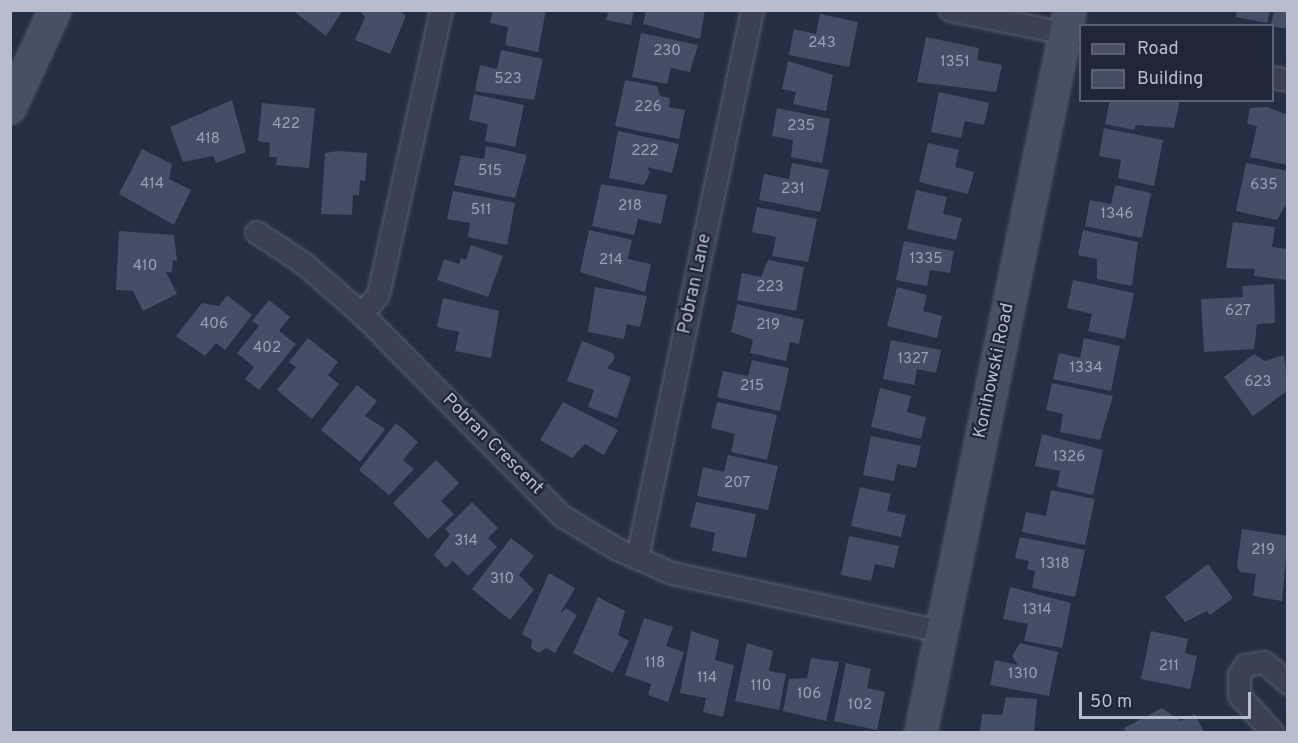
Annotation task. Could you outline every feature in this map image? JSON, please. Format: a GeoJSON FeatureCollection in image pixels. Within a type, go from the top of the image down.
{"type":"FeatureCollection","features":[{"type":"Feature","properties":{"kind":"street"},"geometry":{"type":"LineString","coordinates":[[10,108],[55,10]]}},
{"type":"Feature","properties":{"kind":"street"},"geometry":{"type":"LineString","coordinates":[[362,314],[378,294],[441,10]]}},
{"type":"Feature","properties":{"kind":"street","name":"Pobran Lane"},"geometry":{"type":"LineString","coordinates":[[637,557],[752,10]]}},
{"type":"Feature","properties":{"kind":"street"},"geometry":{"type":"LineString","coordinates":[[950,10],[1072,27]]}},
{"type":"Feature","properties":{"kind":"street","name":"Konihowski Road"},"geometry":{"type":"LineString","coordinates":[[921,732],[1072,27]]}},
{"type":"Feature","properties":{"kind":"street","name":"Pobran Crescent"},"geometry":{"type":"LineString","coordinates":[[256,232],[302,262],[362,314],[562,516],[637,557],[672,573],[941,631]]}},
{"type":"Feature","properties":{"kind":"street"},"geometry":{"type":"LineString","coordinates":[[1272,732],[1239,695],[1239,674],[1245,665],[1264,662],[1287,684]]}},
{"type":"Feature","properties":{"kind":"building"},"geometry":{"type":"Polygon","coordinates":[[[292,10],[343,10],[326,36],[292,10]]]}},
{"type":"Feature","properties":{"kind":"building"},"geometry":{"type":"Polygon","coordinates":[[[359,10],[399,10],[406,16],[390,54],[355,40],[365,17],[359,10]]]}},
{"type":"Feature","properties":{"kind":"building"},"geometry":{"type":"Polygon","coordinates":[[[493,10],[546,10],[538,52],[505,45],[508,27],[490,23],[493,10]]]}},
{"type":"Feature","properties":{"kind":"building"},"geometry":{"type":"Polygon","coordinates":[[[634,10],[631,25],[606,20],[608,13],[600,12],[634,10]]]}},
{"type":"Feature","properties":{"kind":"building"},"geometry":{"type":"Polygon","coordinates":[[[646,10],[705,10],[700,39],[643,24],[646,10]]]}},
{"type":"Feature","properties":{"kind":"building"},"geometry":{"type":"Polygon","coordinates":[[[1237,10],[1270,10],[1267,23],[1236,17],[1237,10]]]}},
{"type":"Feature","properties":{"kind":"building"},"geometry":{"type":"Polygon","coordinates":[[[1274,10],[1288,10],[1288,29],[1271,24],[1274,10]]]}},
{"type":"Feature","properties":{"kind":"building"},"geometry":{"type":"Polygon","coordinates":[[[820,14],[858,22],[849,67],[789,55],[794,29],[816,34],[820,14]]]}},
{"type":"Feature","properties":{"kind":"building"},"geometry":{"type":"Polygon","coordinates":[[[641,33],[698,45],[690,72],[671,68],[667,84],[632,77],[641,33]]]}},
{"type":"Feature","properties":{"kind":"building"},"geometry":{"type":"Polygon","coordinates":[[[926,37],[979,48],[977,60],[1002,65],[996,92],[917,82],[926,37]]]}},
{"type":"Feature","properties":{"kind":"building"},"geometry":{"type":"Polygon","coordinates":[[[501,50],[543,59],[534,100],[475,91],[480,65],[497,69],[501,50]]]}},
{"type":"Feature","properties":{"kind":"building"},"geometry":{"type":"Polygon","coordinates":[[[788,61],[833,75],[826,111],[793,104],[796,92],[782,89],[788,61]]]}},
{"type":"Feature","properties":{"kind":"building"},"geometry":{"type":"Polygon","coordinates":[[[625,80],[657,86],[660,96],[670,98],[669,107],[685,110],[679,139],[615,126],[625,80]]]}},
{"type":"Feature","properties":{"kind":"building"},"geometry":{"type":"Polygon","coordinates":[[[939,92],[989,103],[984,125],[965,121],[961,138],[931,132],[939,92]]]}},
{"type":"Feature","properties":{"kind":"building"},"geometry":{"type":"Polygon","coordinates":[[[474,94],[524,105],[515,147],[485,141],[488,124],[469,120],[474,94]]]}},
{"type":"Feature","properties":{"kind":"building"},"geometry":{"type":"Polygon","coordinates":[[[232,100],[246,152],[216,163],[213,156],[183,162],[170,127],[232,100]]]}},
{"type":"Feature","properties":{"kind":"building"},"geometry":{"type":"Polygon","coordinates":[[[1110,102],[1180,102],[1174,128],[1136,125],[1134,130],[1105,124],[1110,102]]]}},
{"type":"Feature","properties":{"kind":"building"},"geometry":{"type":"Polygon","coordinates":[[[262,103],[315,108],[309,168],[276,165],[277,157],[269,157],[270,143],[258,141],[262,103]]]}},
{"type":"Feature","properties":{"kind":"building"},"geometry":{"type":"Polygon","coordinates":[[[1267,107],[1288,115],[1288,165],[1250,157],[1257,126],[1247,124],[1250,108],[1267,107]]]}},
{"type":"Feature","properties":{"kind":"building"},"geometry":{"type":"Polygon","coordinates":[[[777,108],[830,119],[822,163],[791,157],[793,140],[772,136],[777,108]]]}},
{"type":"Feature","properties":{"kind":"building"},"geometry":{"type":"Polygon","coordinates":[[[1104,128],[1163,140],[1154,186],[1118,178],[1121,160],[1099,156],[1104,128]]]}},
{"type":"Feature","properties":{"kind":"building"},"geometry":{"type":"Polygon","coordinates":[[[618,131],[679,144],[672,173],[647,167],[650,172],[644,185],[609,178],[618,131]]]}},
{"type":"Feature","properties":{"kind":"building"},"geometry":{"type":"Polygon","coordinates":[[[928,143],[959,150],[955,167],[974,172],[968,194],[919,182],[928,143]]]}},
{"type":"Feature","properties":{"kind":"building"},"geometry":{"type":"Polygon","coordinates":[[[486,146],[527,155],[515,198],[454,185],[461,155],[484,159],[486,146]]]}},
{"type":"Feature","properties":{"kind":"building"},"geometry":{"type":"Polygon","coordinates":[[[142,149],[172,164],[169,179],[191,190],[174,225],[119,194],[142,149]]]}},
{"type":"Feature","properties":{"kind":"building"},"geometry":{"type":"Polygon","coordinates":[[[338,151],[367,153],[365,181],[360,180],[359,195],[353,195],[352,215],[321,214],[325,153],[338,151]]]}},
{"type":"Feature","properties":{"kind":"building"},"geometry":{"type":"Polygon","coordinates":[[[792,163],[829,170],[820,212],[759,200],[764,174],[789,179],[792,163]]]}},
{"type":"Feature","properties":{"kind":"building"},"geometry":{"type":"Polygon","coordinates":[[[1246,163],[1288,171],[1288,201],[1277,220],[1236,211],[1246,163]]]}},
{"type":"Feature","properties":{"kind":"building"},"geometry":{"type":"Polygon","coordinates":[[[601,184],[667,195],[661,224],[638,219],[634,235],[592,226],[601,184]]]}},
{"type":"Feature","properties":{"kind":"building"},"geometry":{"type":"Polygon","coordinates":[[[1115,185],[1151,193],[1142,238],[1085,226],[1090,200],[1111,204],[1115,185]]]}},
{"type":"Feature","properties":{"kind":"building"},"geometry":{"type":"Polygon","coordinates":[[[916,190],[947,197],[943,214],[962,218],[956,240],[907,229],[916,190]]]}},
{"type":"Feature","properties":{"kind":"building"},"geometry":{"type":"Polygon","coordinates":[[[453,191],[515,203],[507,245],[468,237],[470,223],[447,219],[453,191]]]}},
{"type":"Feature","properties":{"kind":"building"},"geometry":{"type":"Polygon","coordinates":[[[757,207],[817,219],[808,262],[772,256],[776,237],[752,232],[757,207]]]}},
{"type":"Feature","properties":{"kind":"building"},"geometry":{"type":"Polygon","coordinates":[[[1233,222],[1275,227],[1272,247],[1288,249],[1286,280],[1254,276],[1255,269],[1226,268],[1233,222]]]}},
{"type":"Feature","properties":{"kind":"building"},"geometry":{"type":"Polygon","coordinates":[[[589,230],[632,240],[628,259],[651,264],[645,292],[580,272],[589,230]]]}},
{"type":"Feature","properties":{"kind":"building"},"geometry":{"type":"Polygon","coordinates":[[[1083,230],[1138,242],[1132,286],[1097,279],[1097,259],[1078,255],[1083,230]]]}},
{"type":"Feature","properties":{"kind":"building"},"geometry":{"type":"Polygon","coordinates":[[[119,231],[174,235],[177,261],[173,260],[172,272],[166,272],[177,294],[143,311],[133,291],[116,290],[119,231]]]}},
{"type":"Feature","properties":{"kind":"building"},"geometry":{"type":"Polygon","coordinates":[[[904,241],[954,251],[950,273],[930,270],[927,286],[896,280],[904,241]]]}},
{"type":"Feature","properties":{"kind":"building"},"geometry":{"type":"Polygon","coordinates":[[[471,245],[503,256],[488,297],[437,280],[444,259],[459,264],[461,258],[466,260],[471,245]]]}},
{"type":"Feature","properties":{"kind":"building"},"geometry":{"type":"Polygon","coordinates":[[[768,260],[804,267],[796,311],[737,300],[742,273],[761,277],[768,260]]]}},
{"type":"Feature","properties":{"kind":"building"},"geometry":{"type":"Polygon","coordinates":[[[1073,280],[1134,293],[1125,339],[1088,331],[1092,314],[1067,308],[1073,280]]]}},
{"type":"Feature","properties":{"kind":"building"},"geometry":{"type":"Polygon","coordinates":[[[1274,284],[1275,323],[1257,324],[1254,349],[1204,352],[1201,299],[1243,297],[1242,286],[1274,284]]]}},
{"type":"Feature","properties":{"kind":"building"},"geometry":{"type":"Polygon","coordinates":[[[595,287],[647,296],[640,327],[627,324],[624,339],[588,332],[595,287]]]}},
{"type":"Feature","properties":{"kind":"building"},"geometry":{"type":"Polygon","coordinates":[[[897,287],[927,295],[923,311],[942,316],[937,338],[887,326],[897,287]]]}},
{"type":"Feature","properties":{"kind":"building"},"geometry":{"type":"Polygon","coordinates":[[[227,295],[252,315],[225,350],[216,343],[205,356],[176,336],[202,303],[219,306],[227,295]]]}},
{"type":"Feature","properties":{"kind":"building"},"geometry":{"type":"Polygon","coordinates":[[[443,298],[499,311],[491,358],[455,351],[459,332],[437,327],[443,298]]]}},
{"type":"Feature","properties":{"kind":"building"},"geometry":{"type":"Polygon","coordinates":[[[269,300],[290,317],[279,331],[296,344],[259,390],[245,379],[254,367],[237,353],[259,326],[252,321],[269,300]]]}},
{"type":"Feature","properties":{"kind":"building"},"geometry":{"type":"Polygon","coordinates":[[[737,304],[804,320],[799,344],[790,342],[786,361],[750,353],[753,340],[731,332],[737,304]]]}},
{"type":"Feature","properties":{"kind":"building"},"geometry":{"type":"Polygon","coordinates":[[[308,338],[338,362],[328,375],[339,384],[312,419],[277,390],[296,367],[289,362],[308,338]]]}},
{"type":"Feature","properties":{"kind":"building"},"geometry":{"type":"Polygon","coordinates":[[[1084,338],[1120,346],[1111,391],[1053,379],[1059,353],[1080,358],[1084,338]]]}},
{"type":"Feature","properties":{"kind":"building"},"geometry":{"type":"Polygon","coordinates":[[[891,340],[941,350],[936,373],[917,369],[914,385],[883,379],[891,340]]]}},
{"type":"Feature","properties":{"kind":"building"},"geometry":{"type":"Polygon","coordinates":[[[582,341],[613,353],[615,358],[607,368],[631,377],[617,418],[588,407],[594,390],[567,381],[582,341]]]}},
{"type":"Feature","properties":{"kind":"building"},"geometry":{"type":"Polygon","coordinates":[[[1254,354],[1265,361],[1284,355],[1288,390],[1253,416],[1224,377],[1254,354]]]}},
{"type":"Feature","properties":{"kind":"building"},"geometry":{"type":"Polygon","coordinates":[[[752,360],[789,368],[780,411],[717,397],[723,371],[748,376],[752,360]]]}},
{"type":"Feature","properties":{"kind":"building"},"geometry":{"type":"Polygon","coordinates":[[[1052,383],[1113,396],[1100,440],[1060,432],[1063,414],[1046,410],[1052,383]]]}},
{"type":"Feature","properties":{"kind":"building"},"geometry":{"type":"Polygon","coordinates":[[[357,385],[377,401],[365,416],[385,429],[360,462],[321,430],[357,385]]]}},
{"type":"Feature","properties":{"kind":"building"},"geometry":{"type":"Polygon","coordinates":[[[880,388],[911,396],[907,412],[926,417],[921,439],[871,427],[880,388]]]}},
{"type":"Feature","properties":{"kind":"building"},"geometry":{"type":"Polygon","coordinates":[[[563,402],[618,430],[604,455],[585,444],[572,458],[540,440],[563,402]]]}},
{"type":"Feature","properties":{"kind":"building"},"geometry":{"type":"Polygon","coordinates":[[[717,402],[777,415],[767,460],[731,452],[735,434],[711,428],[717,402]]]}},
{"type":"Feature","properties":{"kind":"building"},"geometry":{"type":"Polygon","coordinates":[[[396,423],[418,442],[403,460],[414,469],[389,495],[359,470],[396,423]]]}},
{"type":"Feature","properties":{"kind":"building"},"geometry":{"type":"Polygon","coordinates":[[[1042,434],[1103,450],[1093,495],[1057,487],[1060,471],[1035,466],[1042,434]]]}},
{"type":"Feature","properties":{"kind":"building"},"geometry":{"type":"Polygon","coordinates":[[[871,436],[921,446],[916,468],[897,464],[894,481],[863,475],[871,436]]]}},
{"type":"Feature","properties":{"kind":"building"},"geometry":{"type":"Polygon","coordinates":[[[728,455],[778,466],[768,510],[697,496],[703,467],[724,472],[728,455]]]}},
{"type":"Feature","properties":{"kind":"building"},"geometry":{"type":"Polygon","coordinates":[[[436,460],[459,483],[441,501],[454,514],[428,539],[393,503],[436,460]]]}},
{"type":"Feature","properties":{"kind":"building"},"geometry":{"type":"Polygon","coordinates":[[[860,487],[891,494],[887,511],[906,515],[901,537],[851,526],[860,487]]]}},
{"type":"Feature","properties":{"kind":"building"},"geometry":{"type":"Polygon","coordinates":[[[1051,490],[1095,499],[1085,545],[1022,532],[1026,512],[1046,516],[1051,490]]]}},
{"type":"Feature","properties":{"kind":"building"},"geometry":{"type":"Polygon","coordinates":[[[472,502],[498,528],[488,538],[497,547],[468,576],[453,561],[446,568],[434,555],[450,534],[445,529],[472,502]]]}},
{"type":"Feature","properties":{"kind":"building"},"geometry":{"type":"Polygon","coordinates":[[[696,502],[756,514],[746,558],[712,551],[715,533],[690,527],[696,502]]]}},
{"type":"Feature","properties":{"kind":"building"},"geometry":{"type":"Polygon","coordinates":[[[1242,529],[1288,536],[1282,601],[1253,596],[1256,574],[1240,572],[1237,566],[1242,529]]]}},
{"type":"Feature","properties":{"kind":"building"},"geometry":{"type":"Polygon","coordinates":[[[849,536],[899,546],[894,568],[875,564],[871,581],[841,575],[849,536]]]}},
{"type":"Feature","properties":{"kind":"building"},"geometry":{"type":"Polygon","coordinates":[[[1020,537],[1085,550],[1075,597],[1032,588],[1035,571],[1027,569],[1029,561],[1015,558],[1020,537]]]}},
{"type":"Feature","properties":{"kind":"building"},"geometry":{"type":"Polygon","coordinates":[[[511,538],[534,556],[519,575],[534,590],[510,620],[472,589],[511,538]]]}},
{"type":"Feature","properties":{"kind":"building"},"geometry":{"type":"Polygon","coordinates":[[[1208,564],[1233,598],[1210,615],[1207,611],[1185,622],[1165,597],[1208,564]]]}},
{"type":"Feature","properties":{"kind":"building"},"geometry":{"type":"Polygon","coordinates":[[[549,573],[575,588],[560,614],[566,608],[577,615],[555,653],[546,648],[539,653],[531,648],[532,640],[522,634],[549,573]]]}},
{"type":"Feature","properties":{"kind":"building"},"geometry":{"type":"Polygon","coordinates":[[[1010,587],[1071,603],[1062,648],[1024,641],[1028,624],[1003,619],[1010,587]]]}},
{"type":"Feature","properties":{"kind":"building"},"geometry":{"type":"Polygon","coordinates":[[[598,597],[625,611],[618,635],[629,641],[613,673],[573,653],[598,597]]]}},
{"type":"Feature","properties":{"kind":"building"},"geometry":{"type":"Polygon","coordinates":[[[644,618],[673,627],[666,646],[684,652],[668,702],[648,695],[651,684],[625,675],[644,618]]]}},
{"type":"Feature","properties":{"kind":"building"},"geometry":{"type":"Polygon","coordinates":[[[691,631],[719,640],[715,660],[734,665],[723,717],[703,712],[706,698],[680,693],[691,631]]]}},
{"type":"Feature","properties":{"kind":"building"},"geometry":{"type":"Polygon","coordinates":[[[1151,631],[1188,639],[1185,653],[1197,656],[1190,689],[1141,679],[1151,631]]]}},
{"type":"Feature","properties":{"kind":"building"},"geometry":{"type":"Polygon","coordinates":[[[747,643],[773,651],[769,671],[786,674],[779,710],[735,701],[747,643]]]}},
{"type":"Feature","properties":{"kind":"building"},"geometry":{"type":"Polygon","coordinates":[[[1020,643],[1058,652],[1049,696],[990,685],[995,660],[1018,665],[1012,656],[1020,643]]]}},
{"type":"Feature","properties":{"kind":"building"},"geometry":{"type":"Polygon","coordinates":[[[811,658],[839,662],[826,721],[783,711],[789,679],[807,678],[811,658]]]}},
{"type":"Feature","properties":{"kind":"building"},"geometry":{"type":"Polygon","coordinates":[[[846,663],[871,669],[867,688],[885,692],[877,730],[834,721],[846,663]]]}},
{"type":"Feature","properties":{"kind":"building"},"geometry":{"type":"Polygon","coordinates":[[[1006,697],[1037,699],[1034,732],[980,732],[982,714],[1002,715],[1006,697]]]}},
{"type":"Feature","properties":{"kind":"building"},"geometry":{"type":"Polygon","coordinates":[[[1162,708],[1181,721],[1195,714],[1204,732],[1126,732],[1124,728],[1162,708]]]}}]}
